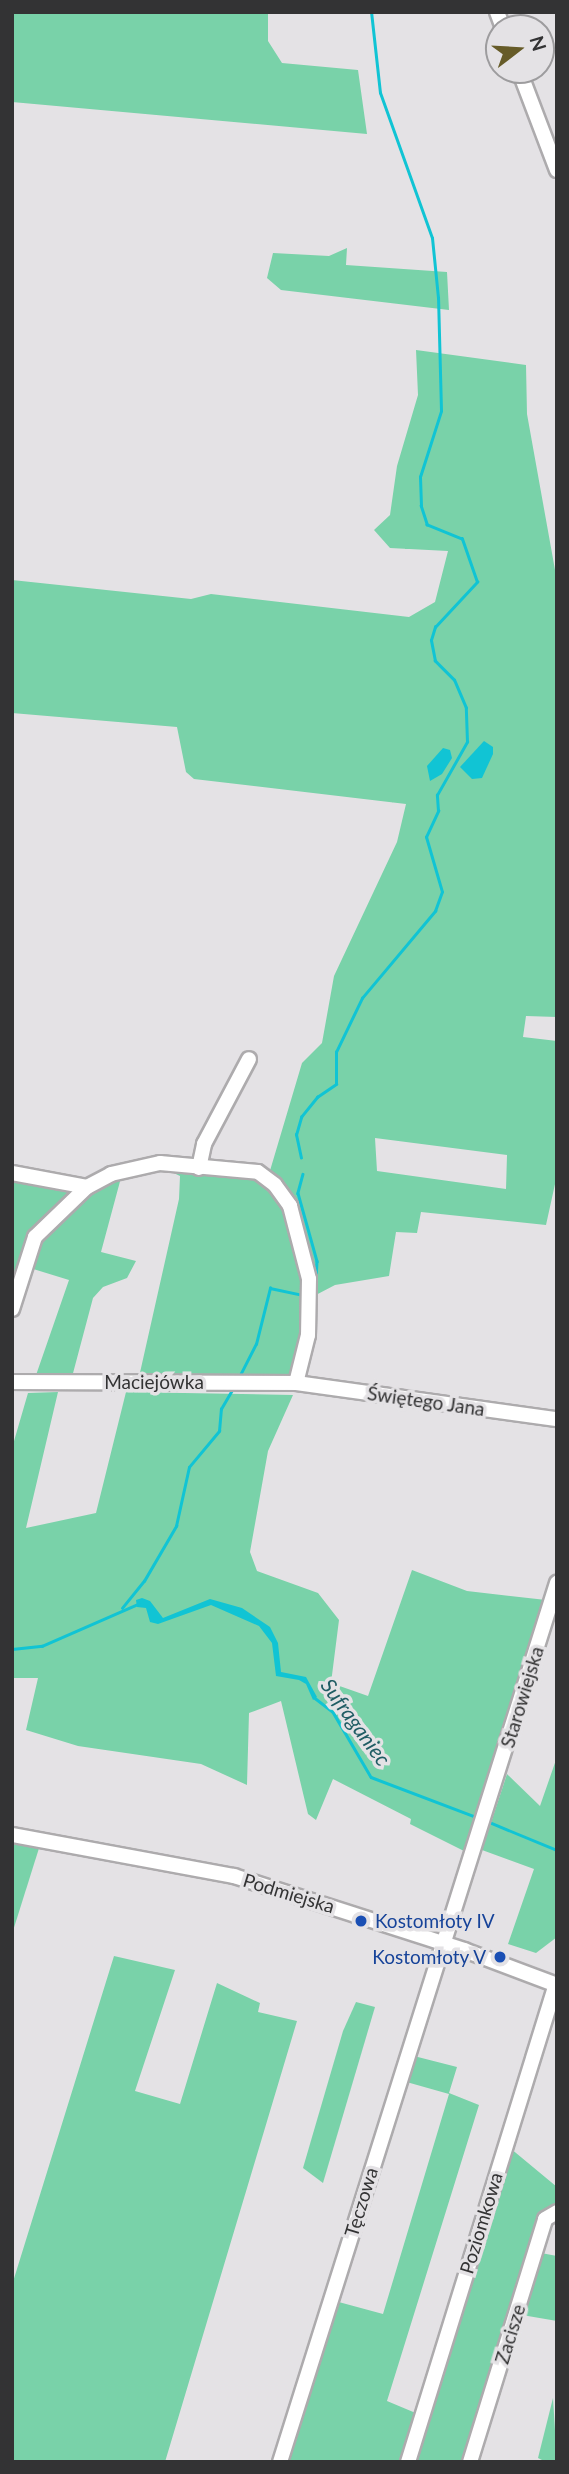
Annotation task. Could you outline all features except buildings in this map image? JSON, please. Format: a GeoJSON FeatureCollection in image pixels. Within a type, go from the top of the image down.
{"type":"FeatureCollection","features":[{"type":"Feature","properties":{"kind":"street"},"geometry":{"type":"LineString","coordinates":[[524,84],[557,170]]}},
{"type":"Feature","properties":{"kind":"street"},"geometry":{"type":"LineString","coordinates":[[199,1168],[204,1144],[248,1059]]}},
{"type":"Feature","properties":{"kind":"street"},"geometry":{"type":"LineString","coordinates":[[12,1309],[35,1237],[87,1187],[141,1165],[258,1172],[275,1185],[300,1234],[309,1294],[308,1335],[296,1382]]}},
{"type":"Feature","properties":{"kind":"street"},"geometry":{"type":"LineString","coordinates":[[12,1172],[87,1187]]}},
{"type":"Feature","properties":{"kind":"street","name":"Maciejówka"},"geometry":{"type":"LineString","coordinates":[[12,1382],[296,1382]]}},
{"type":"Feature","properties":{"kind":"street","name":"Świętego Jana"},"geometry":{"type":"LineString","coordinates":[[296,1382],[557,1419]]}},
{"type":"Feature","properties":{"kind":"street","name":"Starowiejska"},"geometry":{"type":"LineString","coordinates":[[444,1943],[550,1628],[557,1583]]}},
{"type":"Feature","properties":{"kind":"street","name":"Podmiejska"},"geometry":{"type":"LineString","coordinates":[[12,1835],[234,1876],[444,1943],[557,1985]]}},
{"type":"Feature","properties":{"kind":"street","name":"Tęczowa"},"geometry":{"type":"LineString","coordinates":[[280,2462],[444,1943]]}},
{"type":"Feature","properties":{"kind":"street","name":"Poziomkowa"},"geometry":{"type":"LineString","coordinates":[[408,2462],[557,1985]]}},
{"type":"Feature","properties":{"kind":"street","name":"Zacisze"},"geometry":{"type":"LineString","coordinates":[[470,2462],[545,2219],[557,2212]]}},
{"type":"Feature","properties":{"kind":"green space"},"geometry":{"type":"Polygon","coordinates":[[[12,12],[268,12],[268,41],[282,63],[358,70],[367,134],[12,102],[12,12]]]}},
{"type":"Feature","properties":{"kind":"green space"},"geometry":{"type":"Polygon","coordinates":[[[347,248],[346,265],[447,272],[449,310],[281,290],[267,278],[273,253],[329,256],[347,248]]]}},
{"type":"Feature","properties":{"kind":"green space"},"geometry":{"type":"Polygon","coordinates":[[[416,350],[526,365],[527,414],[557,581],[557,1017],[526,1016],[523,1037],[557,1041],[557,1175],[546,1225],[421,1212],[417,1233],[396,1232],[389,1276],[335,1285],[312,1297],[313,1272],[269,1174],[302,1063],[322,1043],[334,976],[397,842],[406,804],[194,779],[186,772],[177,727],[12,713],[12,580],[191,599],[211,594],[409,617],[435,602],[448,551],[390,548],[374,530],[390,515],[397,466],[418,395],[416,350]],[[375,1138],[377,1171],[506,1189],[507,1155],[375,1138]]]}},
{"type":"Feature","properties":{"kind":"green space"},"geometry":{"type":"Polygon","coordinates":[[[12,1166],[38,1171],[34,1176],[71,1189],[19,1277],[12,1277],[12,1166]]]}},
{"type":"Feature","properties":{"kind":"green space"},"geometry":{"type":"Polygon","coordinates":[[[161,1167],[256,1175],[286,1208],[306,1280],[305,1332],[293,1377],[139,1377],[179,1199],[180,1176],[161,1167]]]}},
{"type":"Feature","properties":{"kind":"green space"},"geometry":{"type":"Polygon","coordinates":[[[122,1174],[101,1252],[136,1261],[127,1278],[103,1287],[93,1298],[72,1377],[35,1378],[69,1280],[30,1268],[36,1242],[84,1193],[122,1174]]]}},
{"type":"Feature","properties":{"kind":"green space"},"geometry":{"type":"Polygon","coordinates":[[[58,1392],[26,1528],[96,1513],[126,1392],[293,1395],[268,1451],[250,1552],[257,1571],[318,1593],[339,1620],[331,1683],[368,1696],[412,1570],[467,1591],[546,1600],[469,1848],[464,1851],[410,1824],[411,1819],[333,1779],[316,1820],[308,1814],[281,1701],[249,1713],[247,1785],[201,1764],[78,1746],[26,1730],[38,1678],[12,1678],[12,1448],[28,1393],[58,1392]]]}},
{"type":"Feature","properties":{"kind":"green space"},"geometry":{"type":"Polygon","coordinates":[[[557,1757],[557,1937],[536,1953],[508,1944],[534,1869],[482,1850],[507,1774],[540,1806],[557,1757]]]}},
{"type":"Feature","properties":{"kind":"green space"},"geometry":{"type":"Polygon","coordinates":[[[12,1841],[40,1845],[12,1934],[12,1841]]]}},
{"type":"Feature","properties":{"kind":"green space"},"geometry":{"type":"Polygon","coordinates":[[[114,1956],[175,1970],[135,2091],[180,2104],[217,1983],[260,2003],[258,2012],[297,2021],[165,2462],[12,2462],[12,2285],[114,1956]]]}},
{"type":"Feature","properties":{"kind":"green space"},"geometry":{"type":"Polygon","coordinates":[[[356,2002],[375,2007],[323,2183],[303,2168],[343,2031],[356,2002]]]}},
{"type":"Feature","properties":{"kind":"green space"},"geometry":{"type":"Polygon","coordinates":[[[410,2055],[457,2067],[449,2093],[479,2105],[387,2401],[418,2414],[402,2462],[285,2462],[335,2301],[383,2314],[449,2094],[403,2081],[410,2055]]]}},
{"type":"Feature","properties":{"kind":"green space"},"geometry":{"type":"Polygon","coordinates":[[[510,2148],[557,2187],[557,2204],[539,2216],[465,2462],[413,2462],[510,2148]]]}},
{"type":"Feature","properties":{"kind":"green space"},"geometry":{"type":"Polygon","coordinates":[[[541,2253],[557,2256],[557,2321],[522,2315],[541,2253]]]}},
{"type":"Feature","properties":{"kind":"green space"},"geometry":{"type":"Polygon","coordinates":[[[553,2398],[557,2462],[546,2462],[538,2458],[553,2398]]]}},
{"type":"Feature","properties":{"kind":"water"},"geometry":{"type":"Polygon","coordinates":[[[484,741],[493,747],[493,754],[482,778],[472,779],[460,767],[484,741]]]}},
{"type":"Feature","properties":{"kind":"water"},"geometry":{"type":"Polygon","coordinates":[[[443,748],[450,750],[452,758],[442,774],[430,781],[427,766],[443,748]]]}},
{"type":"Feature","properties":{"kind":"water"},"geometry":{"type":"Polygon","coordinates":[[[142,1598],[150,1601],[163,1618],[210,1599],[242,1608],[270,1627],[278,1643],[281,1672],[306,1677],[317,1697],[313,1700],[306,1684],[299,1680],[276,1676],[272,1643],[259,1626],[211,1605],[158,1624],[150,1622],[146,1608],[137,1607],[136,1600],[142,1598]]]}},
{"type":"Feature","properties":{"kind":"waterway"},"geometry":{"type":"LineString","coordinates":[[301,1158],[296,1135],[301,1117],[317,1097],[336,1084],[336,1052],[362,998],[435,911],[442,892],[426,837],[438,811],[437,795],[467,742],[466,708],[454,680],[435,661],[431,640],[435,627],[477,582],[462,539],[427,525],[421,506],[420,477],[441,411],[438,298],[432,238],[380,93],[371,12]]}},
{"type":"Feature","properties":{"kind":"waterway"},"geometry":{"type":"LineString","coordinates":[[303,1174],[298,1193],[317,1261],[316,1279]]}},
{"type":"Feature","properties":{"kind":"waterway"},"geometry":{"type":"LineString","coordinates":[[238,1379],[256,1344],[270,1288],[304,1295]]}},
{"type":"Feature","properties":{"kind":"waterway"},"geometry":{"type":"LineString","coordinates":[[122,1608],[144,1581],[176,1526],[189,1467],[219,1431],[221,1409],[233,1388]]}},
{"type":"Feature","properties":{"kind":"waterway","name":"Sufraganiec"},"geometry":{"type":"LineString","coordinates":[[12,1649],[42,1646],[138,1604]]}},
{"type":"Feature","properties":{"kind":"waterway","name":"Sufraganiec"},"geometry":{"type":"LineString","coordinates":[[315,1698],[333,1712],[371,1777],[479,1818]]}},
{"type":"Feature","properties":{"kind":"waterway","name":"Sufraganiec"},"geometry":{"type":"LineString","coordinates":[[489,1822],[557,1850]]}},
{"type":"Feature","properties":{"kind":"place","name":"Kostomłoty IV"},"geometry":{"type":"Point","coordinates":[361,1921]}},
{"type":"Feature","properties":{"kind":"place","name":"Kostomłoty V"},"geometry":{"type":"Point","coordinates":[500,1957]}}]}
